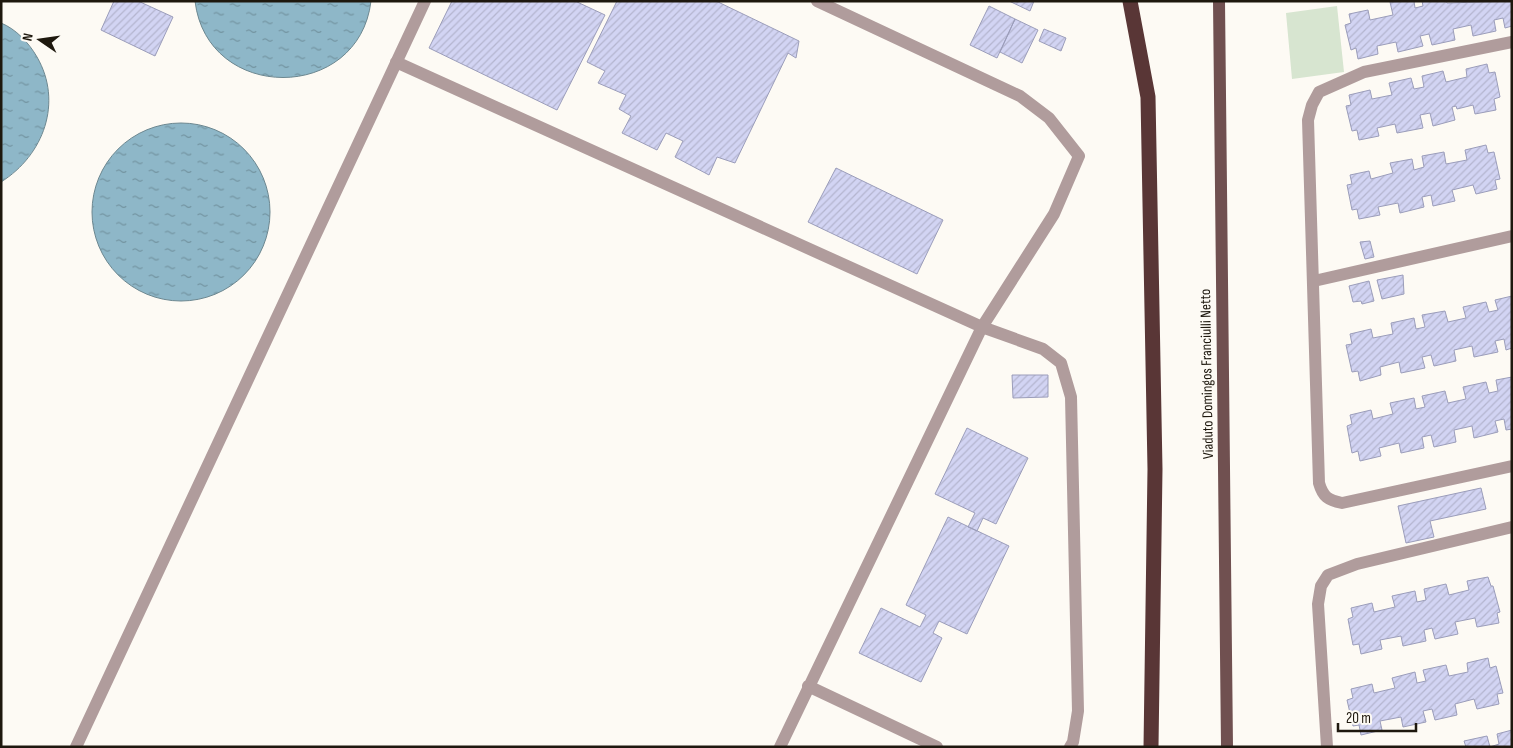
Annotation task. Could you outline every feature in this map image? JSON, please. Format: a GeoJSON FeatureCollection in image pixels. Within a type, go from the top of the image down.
{"type":"FeatureCollection","features":[{"type":"Feature","properties":{"kind":"highway"},"geometry":{"type":"LineString","coordinates":[[1130,1],[1148,97],[1155,469],[1151,747]]}},
{"type":"Feature","properties":{"kind":"main road","name":"Viaduto Domingos Franciulli Netto"},"geometry":{"type":"LineString","coordinates":[[1219,1],[1226,747]]}},
{"type":"Feature","properties":{"kind":"street"},"geometry":{"type":"LineString","coordinates":[[76,747],[425,1]]}},
{"type":"Feature","properties":{"kind":"street"},"geometry":{"type":"LineString","coordinates":[[780,747],[982,327],[1054,214],[1079,156],[1049,118],[1020,96],[817,1]]}},
{"type":"Feature","properties":{"kind":"street"},"geometry":{"type":"LineString","coordinates":[[1512,42],[1364,72],[1319,92],[1312,105],[1308,120],[1319,483],[1322,494],[1330,501],[1342,504],[1512,466]]}},
{"type":"Feature","properties":{"kind":"street"},"geometry":{"type":"LineString","coordinates":[[396,62],[982,327],[1042,349],[1061,363],[1071,397],[1078,711],[1073,742],[1070,747]]}},
{"type":"Feature","properties":{"kind":"street"},"geometry":{"type":"LineString","coordinates":[[1314,281],[1512,236]]}},
{"type":"Feature","properties":{"kind":"street"},"geometry":{"type":"LineString","coordinates":[[1327,747],[1318,604],[1321,586],[1328,575],[1356,564],[1512,527]]}},
{"type":"Feature","properties":{"kind":"street"},"geometry":{"type":"LineString","coordinates":[[808,686],[937,747]]}},
{"type":"Feature","properties":{"kind":"green space"},"geometry":{"type":"Polygon","coordinates":[[[1337,6],[1344,72],[1292,79],[1286,13],[1337,6]]]}},
{"type":"Feature","properties":{"kind":"water"},"geometry":{"type":"Polygon","coordinates":[[[195,1],[371,1],[360,34],[340,58],[313,73],[283,78],[253,73],[226,58],[206,34],[195,1]]]}},
{"type":"Feature","properties":{"kind":"water"},"geometry":{"type":"Polygon","coordinates":[[[1,23],[17,33],[37,57],[45,74],[48,109],[45,126],[38,142],[16,171],[1,182],[1,23]]]}},
{"type":"Feature","properties":{"kind":"water"},"geometry":{"type":"Polygon","coordinates":[[[172,123],[190,123],[223,133],[238,143],[250,155],[260,170],[266,186],[270,212],[266,238],[260,254],[250,269],[238,281],[223,291],[207,297],[190,301],[172,301],[139,291],[124,281],[112,269],[102,254],[96,238],[92,221],[92,203],[102,170],[112,155],[124,143],[139,133],[155,127],[172,123]]]}},
{"type":"Feature","properties":{"kind":"building"},"geometry":{"type":"Polygon","coordinates":[[[114,1],[138,1],[173,17],[155,56],[101,30],[114,1]]]}},
{"type":"Feature","properties":{"kind":"building"},"geometry":{"type":"Polygon","coordinates":[[[452,1],[575,1],[605,15],[557,110],[429,48],[452,1]]]}},
{"type":"Feature","properties":{"kind":"building"},"geometry":{"type":"Polygon","coordinates":[[[617,1],[716,1],[799,41],[796,58],[788,53],[735,163],[717,157],[709,175],[675,157],[683,141],[666,133],[657,150],[622,133],[631,116],[619,109],[626,95],[598,83],[605,71],[587,62],[617,1]]]}},
{"type":"Feature","properties":{"kind":"building"},"geometry":{"type":"Polygon","coordinates":[[[1009,1],[1034,1],[1030,11],[1009,1]]]}},
{"type":"Feature","properties":{"kind":"building"},"geometry":{"type":"Polygon","coordinates":[[[1414,1],[1415,8],[1423,6],[1422,1],[1446,1],[1447,3],[1512,1],[1512,26],[1505,28],[1503,18],[1494,20],[1496,31],[1473,36],[1471,25],[1453,29],[1455,40],[1432,45],[1429,34],[1420,36],[1423,46],[1398,52],[1396,42],[1377,46],[1378,54],[1358,59],[1356,48],[1351,50],[1345,25],[1351,23],[1349,14],[1368,10],[1370,20],[1393,15],[1390,2],[1414,1]]]}},
{"type":"Feature","properties":{"kind":"building"},"geometry":{"type":"Polygon","coordinates":[[[989,6],[1015,19],[997,58],[970,45],[989,6]]]}},
{"type":"Feature","properties":{"kind":"building"},"geometry":{"type":"Polygon","coordinates":[[[1015,19],[1038,30],[1022,63],[1000,52],[1015,19]]]}},
{"type":"Feature","properties":{"kind":"building"},"geometry":{"type":"Polygon","coordinates":[[[1044,29],[1066,38],[1061,51],[1039,41],[1044,29]]]}},
{"type":"Feature","properties":{"kind":"building"},"geometry":{"type":"Polygon","coordinates":[[[1487,64],[1489,73],[1495,72],[1500,97],[1494,99],[1496,110],[1475,114],[1473,105],[1457,109],[1456,106],[1452,107],[1455,120],[1433,126],[1430,113],[1420,115],[1423,128],[1397,133],[1395,124],[1377,128],[1379,136],[1359,140],[1357,130],[1352,131],[1346,106],[1351,105],[1349,95],[1370,90],[1372,99],[1392,95],[1389,83],[1411,78],[1414,89],[1424,87],[1422,76],[1443,71],[1446,82],[1467,77],[1466,69],[1487,64]]]}},
{"type":"Feature","properties":{"kind":"building"},"geometry":{"type":"Polygon","coordinates":[[[1486,145],[1488,153],[1494,152],[1500,179],[1495,180],[1497,189],[1476,194],[1473,185],[1452,190],[1455,201],[1433,206],[1431,195],[1422,197],[1424,207],[1400,213],[1398,203],[1378,207],[1380,215],[1359,219],[1357,209],[1352,210],[1347,185],[1352,184],[1350,175],[1369,171],[1371,179],[1393,173],[1390,163],[1412,159],[1414,170],[1424,167],[1422,156],[1444,152],[1446,164],[1467,160],[1465,150],[1486,145]]]}},
{"type":"Feature","properties":{"kind":"building"},"geometry":{"type":"Polygon","coordinates":[[[836,168],[943,220],[917,274],[808,222],[836,168]]]}},
{"type":"Feature","properties":{"kind":"building"},"geometry":{"type":"Polygon","coordinates":[[[1370,241],[1374,257],[1365,259],[1360,242],[1370,241]]]}},
{"type":"Feature","properties":{"kind":"building"},"geometry":{"type":"Polygon","coordinates":[[[1403,275],[1404,294],[1382,299],[1377,280],[1403,275]]]}},
{"type":"Feature","properties":{"kind":"building"},"geometry":{"type":"Polygon","coordinates":[[[1369,281],[1374,301],[1362,304],[1361,301],[1353,302],[1349,286],[1369,281]]]}},
{"type":"Feature","properties":{"kind":"building"},"geometry":{"type":"Polygon","coordinates":[[[1512,296],[1512,348],[1506,350],[1504,339],[1495,341],[1498,352],[1474,357],[1472,346],[1454,350],[1456,361],[1434,366],[1431,355],[1422,357],[1425,368],[1401,373],[1399,362],[1380,367],[1381,375],[1360,381],[1358,371],[1352,372],[1346,345],[1352,344],[1350,334],[1371,329],[1373,338],[1393,334],[1391,323],[1414,318],[1416,329],[1425,327],[1422,315],[1445,311],[1448,322],[1466,318],[1463,307],[1486,302],[1489,312],[1498,310],[1495,300],[1512,296]]]}},
{"type":"Feature","properties":{"kind":"building"},"geometry":{"type":"Polygon","coordinates":[[[1012,375],[1048,375],[1048,397],[1013,398],[1012,375]]]}},
{"type":"Feature","properties":{"kind":"building"},"geometry":{"type":"Polygon","coordinates":[[[1512,377],[1512,429],[1506,430],[1504,419],[1495,421],[1498,432],[1474,438],[1472,426],[1454,430],[1456,442],[1434,447],[1431,435],[1422,437],[1424,448],[1401,453],[1399,443],[1379,448],[1381,456],[1360,461],[1358,451],[1352,453],[1347,426],[1352,424],[1350,415],[1371,410],[1373,419],[1393,414],[1390,403],[1414,398],[1416,409],[1425,407],[1422,396],[1445,391],[1448,403],[1466,399],[1463,387],[1486,382],[1489,393],[1498,391],[1496,380],[1512,377]]]}},
{"type":"Feature","properties":{"kind":"building"},"geometry":{"type":"Polygon","coordinates":[[[967,428],[1028,458],[996,524],[983,518],[977,531],[968,527],[975,513],[935,494],[967,428]]]}},
{"type":"Feature","properties":{"kind":"building"},"geometry":{"type":"Polygon","coordinates":[[[1481,488],[1486,509],[1430,521],[1434,537],[1406,543],[1398,506],[1481,488]]]}},
{"type":"Feature","properties":{"kind":"building"},"geometry":{"type":"Polygon","coordinates":[[[948,517],[1009,546],[967,634],[939,621],[933,633],[942,638],[921,682],[859,653],[881,608],[920,627],[926,615],[906,605],[948,517]]]}},
{"type":"Feature","properties":{"kind":"building"},"geometry":{"type":"Polygon","coordinates":[[[1488,577],[1491,586],[1493,586],[1500,612],[1497,613],[1499,623],[1477,627],[1475,618],[1455,622],[1458,634],[1435,639],[1432,628],[1424,630],[1426,641],[1403,646],[1401,636],[1380,640],[1382,649],[1361,654],[1359,644],[1353,645],[1348,619],[1353,617],[1351,608],[1372,603],[1374,612],[1395,607],[1392,596],[1415,591],[1417,602],[1426,600],[1424,589],[1446,584],[1449,595],[1469,590],[1467,581],[1488,577]]]}},
{"type":"Feature","properties":{"kind":"building"},"geometry":{"type":"Polygon","coordinates":[[[1488,658],[1490,668],[1496,666],[1503,693],[1497,694],[1499,704],[1477,709],[1474,699],[1455,704],[1457,715],[1435,720],[1432,709],[1423,711],[1426,722],[1403,727],[1401,717],[1380,721],[1382,730],[1361,735],[1359,725],[1353,726],[1347,700],[1353,698],[1351,689],[1372,684],[1374,693],[1395,688],[1392,678],[1415,672],[1417,683],[1426,681],[1423,670],[1446,665],[1449,676],[1468,672],[1467,663],[1488,658]]]}},
{"type":"Feature","properties":{"kind":"building"},"geometry":{"type":"Polygon","coordinates":[[[1512,730],[1512,747],[1490,747],[1499,744],[1497,734],[1512,730]]]}},
{"type":"Feature","properties":{"kind":"building"},"geometry":{"type":"Polygon","coordinates":[[[1487,736],[1490,747],[1466,747],[1464,741],[1487,736]]]}}]}
